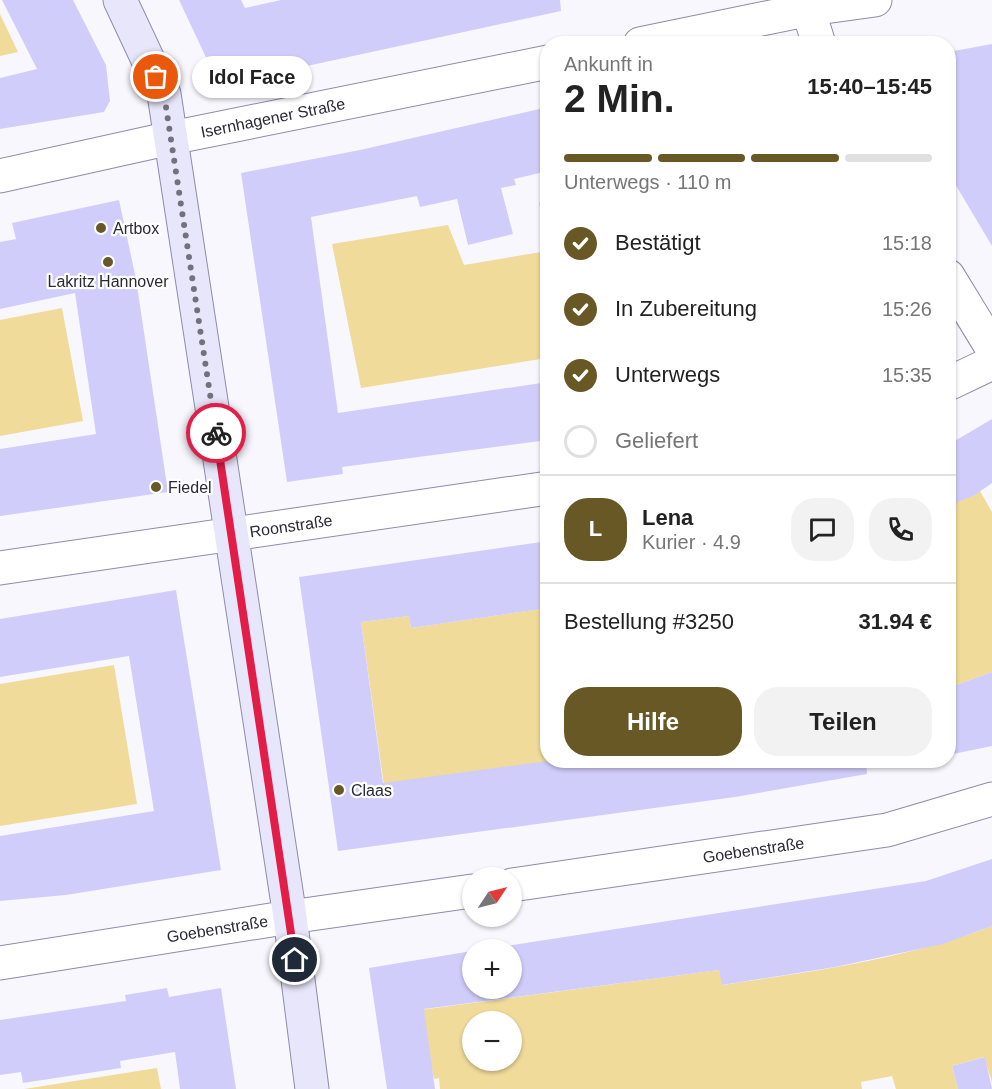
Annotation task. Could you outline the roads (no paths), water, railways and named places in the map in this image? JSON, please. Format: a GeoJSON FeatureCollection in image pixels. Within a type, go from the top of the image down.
{"type":"FeatureCollection","features":[{"type":"Feature","properties":{"kind":"street"},"geometry":{"type":"LineString","coordinates":[[120,0],[164,94],[290,917],[312,1089]]}},
{"type":"Feature","properties":{"kind":"street"},"geometry":{"type":"LineString","coordinates":[[674,36],[807,5],[875,0]]}},
{"type":"Feature","properties":{"kind":"street"},"geometry":{"type":"LineString","coordinates":[[807,5],[817,36]]}},
{"type":"Feature","properties":{"kind":"street","name":"Isernhagener Straße"},"geometry":{"type":"LineString","coordinates":[[0,176],[171,138],[540,64]]}},
{"type":"Feature","properties":{"kind":"street"},"geometry":{"type":"LineString","coordinates":[[956,289],[992,348]]}},
{"type":"Feature","properties":{"kind":"street"},"geometry":{"type":"LineString","coordinates":[[956,380],[992,363]]}},
{"type":"Feature","properties":{"kind":"street","name":"Roonstraße"},"geometry":{"type":"LineString","coordinates":[[0,568],[540,489]]}},
{"type":"Feature","properties":{"kind":"street","name":"Goebenstraße"},"geometry":{"type":"LineString","coordinates":[[522,884],[886,830],[992,799]]}},
{"type":"Feature","properties":{"kind":"street","name":"Goebenstraße"},"geometry":{"type":"LineString","coordinates":[[0,963],[462,892]]}},
{"type":"Feature","properties":{"kind":"place","name":"Idol Face"},"geometry":{"type":"Point","coordinates":[156,77]}},
{"type":"Feature","properties":{"kind":"place","name":"Artbox"},"geometry":{"type":"Point","coordinates":[101,228]}},
{"type":"Feature","properties":{"kind":"place","name":"Lakritz Hannover"},"geometry":{"type":"Point","coordinates":[108,262]}},
{"type":"Feature","properties":{"kind":"place","name":"Fiedel"},"geometry":{"type":"Point","coordinates":[156,487]}},
{"type":"Feature","properties":{"kind":"place","name":"Claas"},"geometry":{"type":"Point","coordinates":[339,790]}}]}
